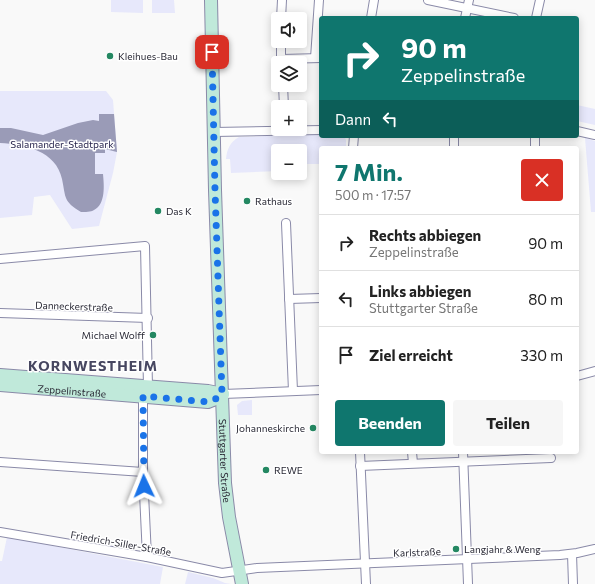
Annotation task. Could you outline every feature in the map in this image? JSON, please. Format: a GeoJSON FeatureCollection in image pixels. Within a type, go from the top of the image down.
{"type":"FeatureCollection","features":[{"type":"Feature","properties":{"kind":"main road","name":"Stuttgarter Straße"},"geometry":{"type":"LineString","coordinates":[[211,0],[215,190],[227,501],[242,584]]}},
{"type":"Feature","properties":{"kind":"main road","name":"Zeppelinstraße"},"geometry":{"type":"LineString","coordinates":[[0,374],[146,392],[208,402],[214,400],[222,394]]}},
{"type":"Feature","properties":{"kind":"main road","name":"Zeppelinstraße"},"geometry":{"type":"LineString","coordinates":[[0,385],[146,392]]}},
{"type":"Feature","properties":{"kind":"street"},"geometry":{"type":"LineString","coordinates":[[281,12],[282,0]]}},
{"type":"Feature","properties":{"kind":"street"},"geometry":{"type":"LineString","coordinates":[[307,59],[318,58],[319,0]]}},
{"type":"Feature","properties":{"kind":"street"},"geometry":{"type":"LineString","coordinates":[[371,16],[374,0]]}},
{"type":"Feature","properties":{"kind":"street"},"geometry":{"type":"LineString","coordinates":[[428,0],[469,4],[508,16]]}},
{"type":"Feature","properties":{"kind":"street"},"geometry":{"type":"LineString","coordinates":[[536,16],[540,0]]}},
{"type":"Feature","properties":{"kind":"street"},"geometry":{"type":"LineString","coordinates":[[466,16],[469,4]]}},
{"type":"Feature","properties":{"kind":"street"},"geometry":{"type":"LineString","coordinates":[[214,132],[271,130]]}},
{"type":"Feature","properties":{"kind":"street"},"geometry":{"type":"LineString","coordinates":[[307,130],[319,130]]}},
{"type":"Feature","properties":{"kind":"street"},"geometry":{"type":"LineString","coordinates":[[579,131],[595,135]]}},
{"type":"Feature","properties":{"kind":"street"},"geometry":{"type":"LineString","coordinates":[[286,223],[293,391]]}},
{"type":"Feature","properties":{"kind":"street"},"geometry":{"type":"LineString","coordinates":[[0,259],[145,246],[148,318],[143,472],[147,557]]}},
{"type":"Feature","properties":{"kind":"street"},"geometry":{"type":"LineString","coordinates":[[289,299],[319,298]]}},
{"type":"Feature","properties":{"kind":"street","name":"Danneckerstraße"},"geometry":{"type":"LineString","coordinates":[[0,313],[148,318]]}},
{"type":"Feature","properties":{"kind":"street"},"geometry":{"type":"LineString","coordinates":[[579,375],[595,371]]}},
{"type":"Feature","properties":{"kind":"street"},"geometry":{"type":"LineString","coordinates":[[222,394],[319,390]]}},
{"type":"Feature","properties":{"kind":"street"},"geometry":{"type":"LineString","coordinates":[[360,454],[366,584]]}},
{"type":"Feature","properties":{"kind":"street"},"geometry":{"type":"LineString","coordinates":[[412,454],[413,464]]}},
{"type":"Feature","properties":{"kind":"street"},"geometry":{"type":"LineString","coordinates":[[464,454],[468,584]]}},
{"type":"Feature","properties":{"kind":"street"},"geometry":{"type":"LineString","coordinates":[[360,466],[550,458]]}},
{"type":"Feature","properties":{"kind":"street"},"geometry":{"type":"LineString","coordinates":[[0,462],[143,472]]}},
{"type":"Feature","properties":{"kind":"street","name":"Friedrich-Siller-Straße"},"geometry":{"type":"LineString","coordinates":[[0,532],[147,557],[222,573],[239,571]]}},
{"type":"Feature","properties":{"kind":"street","name":"Karlstraße"},"geometry":{"type":"LineString","coordinates":[[239,571],[257,568],[467,560],[572,554],[595,549]]}},
{"type":"Feature","properties":{"kind":"street"},"geometry":{"type":"LineString","coordinates":[[572,554],[573,584]]}},
{"type":"Feature","properties":{"kind":"green space"},"geometry":{"type":"Polygon","coordinates":[[[111,0],[143,0],[143,13],[111,12],[111,0]]]}},
{"type":"Feature","properties":{"kind":"green space"},"geometry":{"type":"Polygon","coordinates":[[[152,0],[174,0],[175,13],[152,13],[152,0]]]}},
{"type":"Feature","properties":{"kind":"green space","name":"Salamander-Stadtpark"},"geometry":{"type":"Polygon","coordinates":[[[0,91],[106,91],[113,100],[117,152],[99,226],[72,229],[50,195],[34,197],[32,215],[0,218],[0,91]]]}},
{"type":"Feature","properties":{"kind":"green space"},"geometry":{"type":"Polygon","coordinates":[[[579,105],[595,109],[595,125],[579,121],[579,105]]]}},
{"type":"Feature","properties":{"kind":"green space"},"geometry":{"type":"Polygon","coordinates":[[[319,134],[319,138],[345,138],[346,146],[319,146],[319,164],[307,164],[307,144],[271,144],[271,171],[231,173],[230,159],[226,159],[227,152],[233,141],[239,137],[307,136],[307,135],[319,134]]]}},
{"type":"Feature","properties":{"kind":"green space"},"geometry":{"type":"Polygon","coordinates":[[[585,138],[595,141],[595,212],[591,212],[585,138]]]}},
{"type":"Feature","properties":{"kind":"green space"},"geometry":{"type":"Polygon","coordinates":[[[252,400],[252,415],[238,415],[237,405],[242,401],[252,400]]]}},
{"type":"Feature","properties":{"kind":"green space"},"geometry":{"type":"Polygon","coordinates":[[[7,537],[163,567],[160,584],[0,584],[0,561],[2,561],[7,537]]]}},
{"type":"Feature","properties":{"kind":"green space"},"geometry":{"type":"Polygon","coordinates":[[[188,572],[213,578],[231,584],[185,584],[188,572]]]}},
{"type":"Feature","properties":{"kind":"shaded area"},"geometry":{"type":"Polygon","coordinates":[[[99,114],[114,114],[117,152],[105,149],[105,153],[95,153],[95,174],[103,174],[104,189],[101,203],[94,210],[88,212],[81,212],[68,202],[59,169],[46,156],[29,147],[0,143],[0,128],[11,128],[43,135],[78,123],[93,120],[99,121],[99,114]]]}},
{"type":"Feature","properties":{"kind":"place","name":"Kleihues-Bau"},"geometry":{"type":"Point","coordinates":[110,56]}},
{"type":"Feature","properties":{"kind":"place","name":"Rathaus"},"geometry":{"type":"Point","coordinates":[247,201]}},
{"type":"Feature","properties":{"kind":"place","name":"Das K"},"geometry":{"type":"Point","coordinates":[158,211]}},
{"type":"Feature","properties":{"kind":"place","name":"Michael Wolff"},"geometry":{"type":"Point","coordinates":[153,335]}},
{"type":"Feature","properties":{"kind":"place","name":"Johanneskirche"},"geometry":{"type":"Point","coordinates":[313,428]}},
{"type":"Feature","properties":{"kind":"place","name":"REWE"},"geometry":{"type":"Point","coordinates":[266,470]}},
{"type":"Feature","properties":{"kind":"place","name":"Langjahr & Weng"},"geometry":{"type":"Point","coordinates":[456,549]}},
{"type":"Feature","properties":{"kind":"district","name":"KORNWESTHEIM"},"geometry":{"type":"Point","coordinates":[93,365]}},
{"type":"Feature","properties":{"kind":"route"},"geometry":{"type":"LineString","coordinates":[[144,486],[143,396],[208,402],[214,400],[222,394],[212,52]]}}]}
